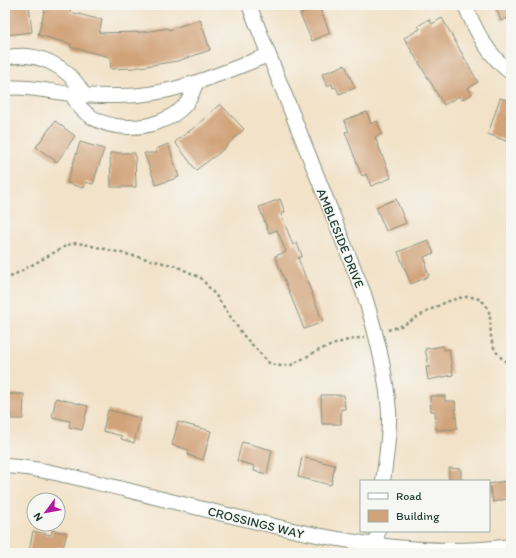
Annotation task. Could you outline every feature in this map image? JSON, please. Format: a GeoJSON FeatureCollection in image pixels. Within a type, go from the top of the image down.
{"type":"FeatureCollection","features":[{"type":"Feature","properties":{"kind":"street","name":"AMBLESIDE DRIVE"},"geometry":{"type":"LineString","coordinates":[[249,5],[364,294],[376,333],[385,376],[389,411],[383,480]]}},
{"type":"Feature","properties":{"kind":"street"},"geometry":{"type":"LineString","coordinates":[[465,5],[482,42],[495,59],[511,73]]}},
{"type":"Feature","properties":{"kind":"street"},"geometry":{"type":"LineString","coordinates":[[5,88],[24,86],[78,94],[136,95],[159,92],[196,83],[268,55]]}},
{"type":"Feature","properties":{"kind":"street"},"geometry":{"type":"LineString","coordinates":[[5,58],[12,56],[37,57],[59,66],[78,84],[76,104],[86,113],[112,126],[139,127],[153,124],[175,113],[185,105],[193,94],[196,83]]}},
{"type":"Feature","properties":{"kind":"street","name":"CROSSINGS WAY"},"geometry":{"type":"LineString","coordinates":[[5,466],[61,474],[376,550],[477,550],[511,546]]}},
{"type":"Feature","properties":{"kind":"street"},"geometry":{"type":"LineString","coordinates":[[376,550],[378,532]]}},
{"type":"Feature","properties":{"kind":"path"},"geometry":{"type":"LineString","coordinates":[[5,280],[66,246],[78,243],[176,266],[201,278],[217,297],[243,335],[270,364],[281,366],[291,365],[321,349],[344,341],[403,325],[456,299],[467,296],[475,297],[484,302],[488,311],[492,344],[497,355],[511,365]]}},
{"type":"Feature","properties":{"kind":"building"},"geometry":{"type":"Polygon","coordinates":[[[5,5],[29,5],[32,32],[6,35],[5,5]]]}},
{"type":"Feature","properties":{"kind":"building"},"geometry":{"type":"Polygon","coordinates":[[[46,5],[72,5],[70,12],[102,20],[99,33],[144,32],[168,28],[169,30],[200,19],[210,50],[178,61],[133,68],[111,69],[110,57],[70,47],[71,44],[38,35],[46,5]]]}},
{"type":"Feature","properties":{"kind":"building"},"geometry":{"type":"Polygon","coordinates":[[[495,5],[511,5],[511,16],[501,21],[495,5]]]}},
{"type":"Feature","properties":{"kind":"building"},"geometry":{"type":"Polygon","coordinates":[[[319,6],[330,33],[312,41],[300,14],[319,6]]]}},
{"type":"Feature","properties":{"kind":"building"},"geometry":{"type":"Polygon","coordinates":[[[442,18],[478,82],[468,88],[472,94],[461,100],[459,96],[444,105],[404,38],[420,29],[418,26],[429,19],[432,24],[442,18]]]}},
{"type":"Feature","properties":{"kind":"building"},"geometry":{"type":"Polygon","coordinates":[[[345,65],[355,88],[339,94],[336,87],[333,88],[332,84],[327,86],[322,74],[345,65]]]}},
{"type":"Feature","properties":{"kind":"building"},"geometry":{"type":"Polygon","coordinates":[[[500,98],[511,102],[511,143],[488,134],[500,98]]]}},
{"type":"Feature","properties":{"kind":"building"},"geometry":{"type":"Polygon","coordinates":[[[220,104],[244,129],[219,153],[196,170],[175,142],[196,126],[220,104]]]}},
{"type":"Feature","properties":{"kind":"building"},"geometry":{"type":"Polygon","coordinates":[[[367,112],[371,124],[377,121],[382,134],[375,137],[391,178],[371,186],[366,174],[362,176],[345,132],[349,131],[344,120],[367,112]]]}},
{"type":"Feature","properties":{"kind":"building"},"geometry":{"type":"Polygon","coordinates":[[[55,121],[75,136],[57,162],[36,147],[55,121]]]}},
{"type":"Feature","properties":{"kind":"building"},"geometry":{"type":"Polygon","coordinates":[[[80,142],[104,149],[93,184],[86,182],[84,188],[67,183],[80,142]]]}},
{"type":"Feature","properties":{"kind":"building"},"geometry":{"type":"Polygon","coordinates":[[[168,144],[179,177],[156,185],[144,153],[157,153],[156,149],[168,144]]]}},
{"type":"Feature","properties":{"kind":"building"},"geometry":{"type":"Polygon","coordinates":[[[110,153],[135,153],[136,187],[111,187],[110,153]]]}},
{"type":"Feature","properties":{"kind":"building"},"geometry":{"type":"Polygon","coordinates":[[[280,199],[285,212],[281,214],[293,245],[297,243],[302,256],[298,258],[323,322],[304,329],[275,256],[286,252],[277,230],[269,233],[259,207],[280,199]]]}},
{"type":"Feature","properties":{"kind":"building"},"geometry":{"type":"Polygon","coordinates":[[[396,199],[406,223],[386,231],[376,207],[396,199]]]}},
{"type":"Feature","properties":{"kind":"building"},"geometry":{"type":"Polygon","coordinates":[[[428,240],[434,253],[424,257],[429,276],[411,284],[398,252],[428,240]]]}},
{"type":"Feature","properties":{"kind":"building"},"geometry":{"type":"Polygon","coordinates":[[[443,346],[444,350],[449,349],[453,375],[428,380],[426,367],[429,367],[425,349],[443,346]]]}},
{"type":"Feature","properties":{"kind":"building"},"geometry":{"type":"Polygon","coordinates":[[[5,394],[24,394],[23,419],[11,419],[11,413],[5,413],[5,394]]]}},
{"type":"Feature","properties":{"kind":"building"},"geometry":{"type":"Polygon","coordinates":[[[321,395],[344,395],[345,409],[341,409],[341,424],[322,424],[321,395]]]}},
{"type":"Feature","properties":{"kind":"building"},"geometry":{"type":"Polygon","coordinates":[[[430,396],[445,396],[445,401],[455,401],[457,429],[436,430],[435,411],[431,411],[430,396]]]}},
{"type":"Feature","properties":{"kind":"building"},"geometry":{"type":"Polygon","coordinates":[[[56,398],[88,406],[82,430],[69,427],[70,421],[52,417],[56,398]]]}},
{"type":"Feature","properties":{"kind":"building"},"geometry":{"type":"Polygon","coordinates":[[[108,410],[140,418],[134,443],[121,439],[122,436],[103,431],[108,410]]]}},
{"type":"Feature","properties":{"kind":"building"},"geometry":{"type":"Polygon","coordinates":[[[178,422],[211,431],[203,460],[188,455],[189,450],[172,445],[178,422]]]}},
{"type":"Feature","properties":{"kind":"building"},"geometry":{"type":"Polygon","coordinates":[[[242,442],[272,450],[267,474],[254,471],[255,466],[237,461],[242,442]]]}},
{"type":"Feature","properties":{"kind":"building"},"geometry":{"type":"Polygon","coordinates":[[[302,457],[335,465],[331,485],[298,477],[302,457]]]}},
{"type":"Feature","properties":{"kind":"building"},"geometry":{"type":"Polygon","coordinates":[[[449,468],[461,469],[461,480],[449,480],[449,468]]]}},
{"type":"Feature","properties":{"kind":"building"},"geometry":{"type":"Polygon","coordinates":[[[511,480],[511,498],[493,502],[490,484],[511,480]]]}},
{"type":"Feature","properties":{"kind":"building"},"geometry":{"type":"Polygon","coordinates":[[[33,532],[51,535],[52,532],[67,533],[63,548],[57,547],[56,553],[38,553],[29,551],[33,532]]]}}]}
